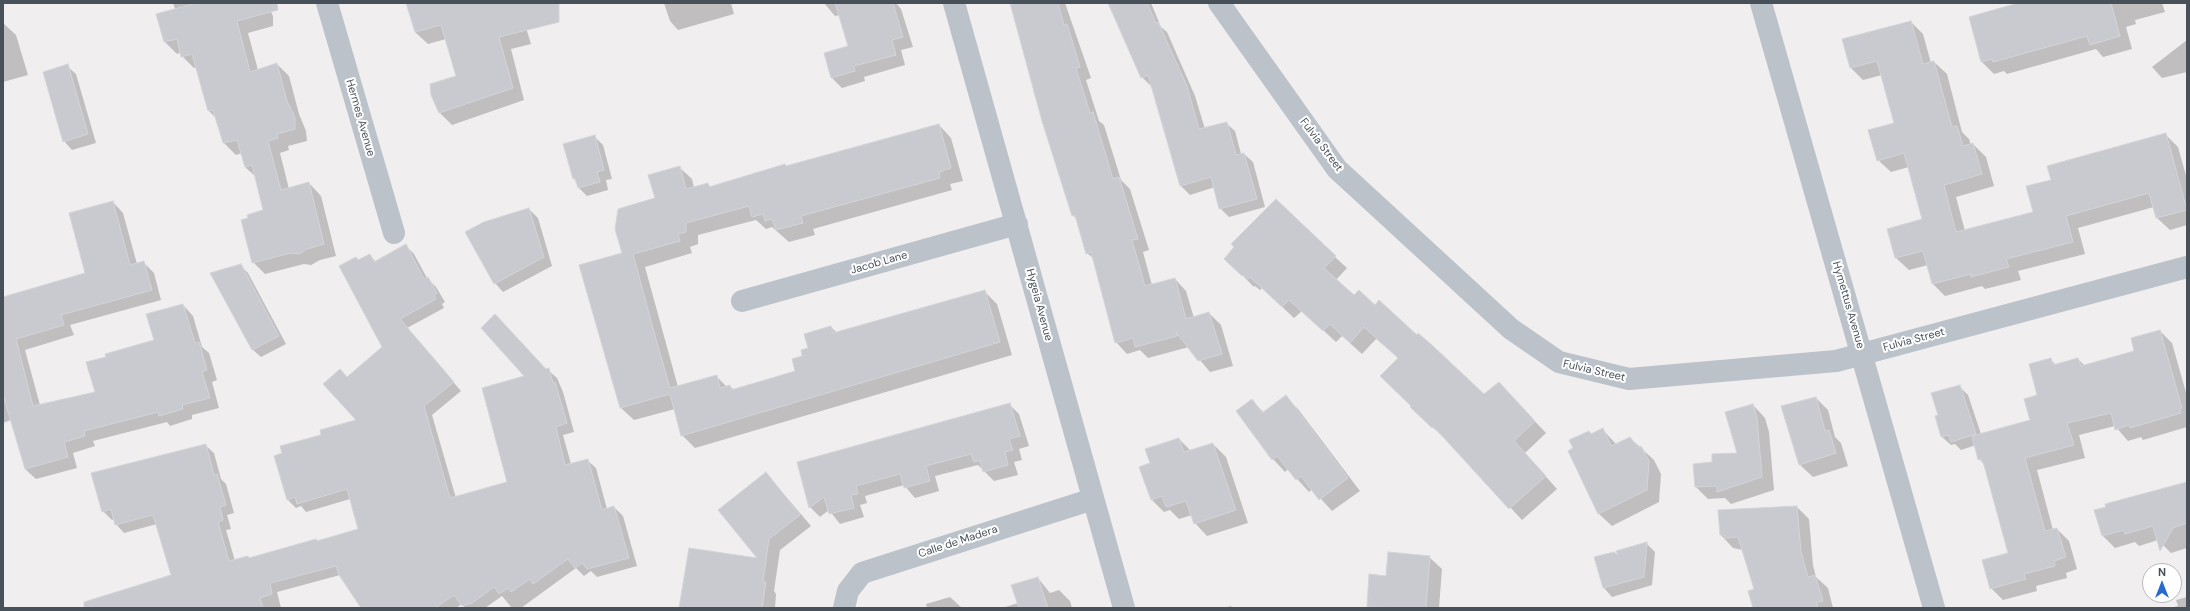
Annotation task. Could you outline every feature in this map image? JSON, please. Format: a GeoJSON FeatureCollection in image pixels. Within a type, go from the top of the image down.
{"type":"FeatureCollection","features":[{"type":"Feature","properties":{"kind":"street","name":"Hermes Avenue"},"geometry":{"type":"LineString","coordinates":[[327,3],[394,233]]}},
{"type":"Feature","properties":{"kind":"street","name":"Hygeia Avenue"},"geometry":{"type":"LineString","coordinates":[[954,3],[1124,608]]}},
{"type":"Feature","properties":{"kind":"street","name":"Fulvia Street"},"geometry":{"type":"LineString","coordinates":[[1219,3],[1337,169],[1511,329],[1559,362],[1629,380],[1836,361],[2187,267]]}},
{"type":"Feature","properties":{"kind":"street","name":"Hymettus Avenue"},"geometry":{"type":"LineString","coordinates":[[1761,3],[1934,608]]}},
{"type":"Feature","properties":{"kind":"street","name":"Jacob Lane"},"geometry":{"type":"LineString","coordinates":[[742,301],[1017,224]]}},
{"type":"Feature","properties":{"kind":"street","name":"Calle de Madera"},"geometry":{"type":"LineString","coordinates":[[844,608],[848,591],[862,573],[1093,499]]}},
{"type":"Feature","properties":{"kind":"building"},"geometry":{"type":"Polygon","coordinates":[[[196,3],[277,3],[278,10],[237,21],[250,72],[277,63],[287,101],[295,118],[295,129],[277,134],[278,138],[268,141],[281,190],[309,182],[324,244],[307,249],[299,254],[291,253],[252,263],[241,220],[248,218],[247,215],[263,210],[252,165],[245,167],[237,140],[223,143],[213,110],[208,111],[192,54],[181,57],[177,39],[164,42],[156,14],[196,3]]]}},
{"type":"Feature","properties":{"kind":"building"},"geometry":{"type":"Polygon","coordinates":[[[406,3],[559,3],[559,22],[499,37],[513,88],[439,113],[431,95],[430,84],[456,76],[441,25],[415,32],[406,3]]]}},
{"type":"Feature","properties":{"kind":"building"},"geometry":{"type":"Polygon","coordinates":[[[835,3],[893,3],[903,37],[892,40],[896,55],[854,66],[855,71],[831,78],[824,53],[848,46],[835,3]]]}},
{"type":"Feature","properties":{"kind":"building"},"geometry":{"type":"Polygon","coordinates":[[[1010,3],[1058,3],[1064,25],[1067,24],[1080,67],[1076,68],[1090,113],[1093,112],[1113,179],[1119,177],[1138,239],[1132,240],[1145,286],[1175,278],[1186,319],[1209,312],[1222,354],[1198,361],[1176,332],[1177,336],[1135,347],[1133,338],[1115,343],[1091,252],[1086,254],[1075,215],[1072,216],[1042,121],[1010,3]]]}},
{"type":"Feature","properties":{"kind":"building"},"geometry":{"type":"Polygon","coordinates":[[[1108,3],[1147,3],[1156,23],[1158,22],[1187,86],[1199,129],[1227,122],[1236,155],[1244,153],[1257,199],[1219,209],[1211,177],[1180,186],[1148,75],[1141,78],[1108,3]]]}},
{"type":"Feature","properties":{"kind":"building"},"geometry":{"type":"Polygon","coordinates":[[[2018,3],[2111,3],[2120,36],[2090,45],[2087,36],[1993,62],[1992,59],[1981,62],[1969,17],[2018,3]]]}},
{"type":"Feature","properties":{"kind":"building"},"geometry":{"type":"Polygon","coordinates":[[[1911,21],[1923,64],[1934,61],[1952,127],[1957,126],[1963,146],[1973,143],[1982,174],[1944,185],[1956,232],[2033,212],[2026,186],[2051,180],[2047,166],[2166,133],[2187,210],[2156,218],[2149,193],[2066,216],[2073,242],[2006,259],[2009,267],[1971,277],[1971,274],[1932,284],[1923,251],[1895,258],[1887,229],[1922,219],[1904,153],[1877,161],[1868,130],[1894,123],[1877,61],[1850,68],[1842,39],[1911,21]]]}},
{"type":"Feature","properties":{"kind":"building"},"geometry":{"type":"Polygon","coordinates":[[[68,64],[88,134],[63,142],[43,72],[68,64]]]}},
{"type":"Feature","properties":{"kind":"building"},"geometry":{"type":"Polygon","coordinates":[[[939,124],[951,168],[939,172],[940,178],[801,216],[803,223],[776,230],[772,219],[765,221],[763,214],[752,217],[749,206],[686,223],[686,232],[678,234],[680,241],[633,254],[654,332],[670,388],[717,375],[720,388],[730,385],[731,390],[795,371],[792,359],[802,356],[801,350],[808,348],[804,334],[831,326],[833,333],[985,290],[1000,342],[681,436],[670,394],[620,408],[579,265],[622,253],[615,229],[618,209],[655,198],[648,175],[680,166],[686,189],[708,183],[709,187],[785,164],[786,166],[939,124]]]}},
{"type":"Feature","properties":{"kind":"building"},"geometry":{"type":"Polygon","coordinates":[[[595,135],[604,170],[597,172],[600,182],[578,188],[575,178],[573,179],[563,144],[595,135]]]}},
{"type":"Feature","properties":{"kind":"building"},"geometry":{"type":"Polygon","coordinates":[[[1276,199],[1336,256],[1324,268],[1354,295],[1359,290],[1375,305],[1379,300],[1417,335],[1418,333],[1433,346],[1484,394],[1499,382],[1535,421],[1514,441],[1546,476],[1509,509],[1433,426],[1432,428],[1380,376],[1398,358],[1364,327],[1350,343],[1330,324],[1323,331],[1289,300],[1282,307],[1250,277],[1248,279],[1243,275],[1242,276],[1224,259],[1234,247],[1231,244],[1276,199]]]}},
{"type":"Feature","properties":{"kind":"building"},"geometry":{"type":"Polygon","coordinates":[[[113,201],[130,265],[144,261],[152,290],[61,315],[64,325],[16,339],[33,406],[95,392],[86,362],[106,357],[105,354],[154,340],[146,314],[183,304],[195,343],[199,342],[207,370],[202,372],[210,398],[182,405],[183,409],[159,416],[158,412],[84,431],[85,436],[64,442],[68,457],[25,469],[3,395],[3,297],[85,273],[69,213],[113,201]]]}},
{"type":"Feature","properties":{"kind":"building"},"geometry":{"type":"Polygon","coordinates":[[[529,208],[544,257],[494,284],[465,232],[484,222],[529,208]]]}},
{"type":"Feature","properties":{"kind":"building"},"geometry":{"type":"Polygon","coordinates":[[[406,244],[424,279],[428,277],[437,293],[434,295],[436,299],[400,319],[454,382],[424,406],[450,498],[507,482],[482,388],[524,376],[481,328],[495,314],[546,369],[549,368],[553,383],[555,382],[567,423],[556,427],[565,465],[588,459],[602,510],[614,506],[629,558],[587,569],[582,563],[575,568],[568,559],[533,584],[530,579],[511,592],[508,588],[499,594],[494,587],[472,603],[462,606],[454,595],[435,608],[361,608],[339,575],[336,566],[270,583],[272,594],[260,598],[263,608],[84,608],[84,602],[171,575],[153,515],[115,525],[111,509],[102,512],[91,473],[206,444],[214,475],[217,474],[226,505],[220,507],[223,520],[218,522],[229,561],[248,556],[249,558],[358,529],[347,489],[297,504],[295,497],[287,500],[274,456],[282,453],[280,446],[321,435],[320,430],[356,420],[323,384],[340,369],[347,377],[382,347],[339,266],[356,257],[358,260],[370,254],[374,262],[406,244]]]}},
{"type":"Feature","properties":{"kind":"building"},"geometry":{"type":"Polygon","coordinates":[[[241,264],[279,336],[252,350],[210,273],[241,264]]]}},
{"type":"Feature","properties":{"kind":"building"},"geometry":{"type":"Polygon","coordinates":[[[2160,330],[2182,408],[2180,409],[2181,413],[2130,428],[2129,425],[2115,430],[2111,413],[2067,423],[2074,445],[2025,458],[2045,531],[2057,528],[2066,557],[2054,561],[2055,566],[2024,574],[2026,579],[1990,589],[1982,560],[2008,553],[1984,465],[1981,459],[1978,460],[1972,436],[2030,420],[2024,399],[2037,395],[2029,364],[2051,358],[2053,365],[2078,358],[2081,366],[2134,351],[2131,338],[2160,330]]]}},
{"type":"Feature","properties":{"kind":"building"},"geometry":{"type":"Polygon","coordinates":[[[1960,385],[1976,434],[1951,442],[1949,435],[1941,437],[1935,416],[1938,415],[1931,393],[1960,385]]]}},
{"type":"Feature","properties":{"kind":"building"},"geometry":{"type":"Polygon","coordinates":[[[1286,395],[1348,478],[1319,500],[1301,476],[1296,480],[1277,456],[1272,460],[1236,411],[1252,399],[1262,413],[1286,395]]]}},
{"type":"Feature","properties":{"kind":"building"},"geometry":{"type":"Polygon","coordinates":[[[1816,397],[1825,431],[1829,430],[1836,453],[1799,465],[1781,406],[1816,397]]]}},
{"type":"Feature","properties":{"kind":"building"},"geometry":{"type":"Polygon","coordinates":[[[1010,403],[1020,436],[1009,439],[1013,450],[1005,452],[1008,465],[983,472],[980,460],[974,462],[971,454],[926,466],[930,481],[904,488],[900,474],[856,486],[858,494],[851,495],[854,508],[829,514],[824,497],[809,508],[797,462],[1010,403]]]}},
{"type":"Feature","properties":{"kind":"building"},"geometry":{"type":"Polygon","coordinates":[[[1753,404],[1757,418],[1762,477],[1717,492],[1717,486],[1695,487],[1693,464],[1712,462],[1712,454],[1737,453],[1725,412],[1753,404]]]}},
{"type":"Feature","properties":{"kind":"building"},"geometry":{"type":"Polygon","coordinates":[[[1603,428],[1611,446],[1630,437],[1638,448],[1641,446],[1649,461],[1647,490],[1598,514],[1568,451],[1573,448],[1569,440],[1589,431],[1591,434],[1603,428]]]}},
{"type":"Feature","properties":{"kind":"building"},"geometry":{"type":"Polygon","coordinates":[[[1179,438],[1184,452],[1213,443],[1236,510],[1194,524],[1186,501],[1166,507],[1162,496],[1151,500],[1139,467],[1150,463],[1145,449],[1179,438]]]}},
{"type":"Feature","properties":{"kind":"building"},"geometry":{"type":"Polygon","coordinates":[[[766,472],[800,515],[769,539],[763,581],[766,582],[762,608],[679,608],[689,548],[757,558],[718,510],[766,472]]]}},
{"type":"Feature","properties":{"kind":"building"},"geometry":{"type":"Polygon","coordinates":[[[2187,482],[2187,523],[2173,528],[2160,551],[2153,526],[2125,534],[2124,530],[2102,536],[2094,510],[2106,507],[2105,504],[2187,482]]]}},
{"type":"Feature","properties":{"kind":"building"},"geometry":{"type":"Polygon","coordinates":[[[1797,506],[1801,552],[1808,577],[1815,575],[1823,601],[1816,603],[1818,608],[1753,608],[1748,591],[1754,589],[1738,537],[1725,538],[1725,535],[1720,535],[1718,510],[1797,506]]]}},
{"type":"Feature","properties":{"kind":"building"},"geometry":{"type":"Polygon","coordinates":[[[1647,542],[1644,577],[1603,588],[1594,557],[1614,552],[1618,555],[1616,551],[1647,542]]]}},
{"type":"Feature","properties":{"kind":"building"},"geometry":{"type":"Polygon","coordinates":[[[1388,552],[1430,556],[1426,608],[1367,607],[1369,574],[1386,576],[1388,552]]]}},
{"type":"Feature","properties":{"kind":"building"},"geometry":{"type":"Polygon","coordinates":[[[1038,577],[1048,608],[1019,608],[1011,585],[1038,577]]]}}]}
